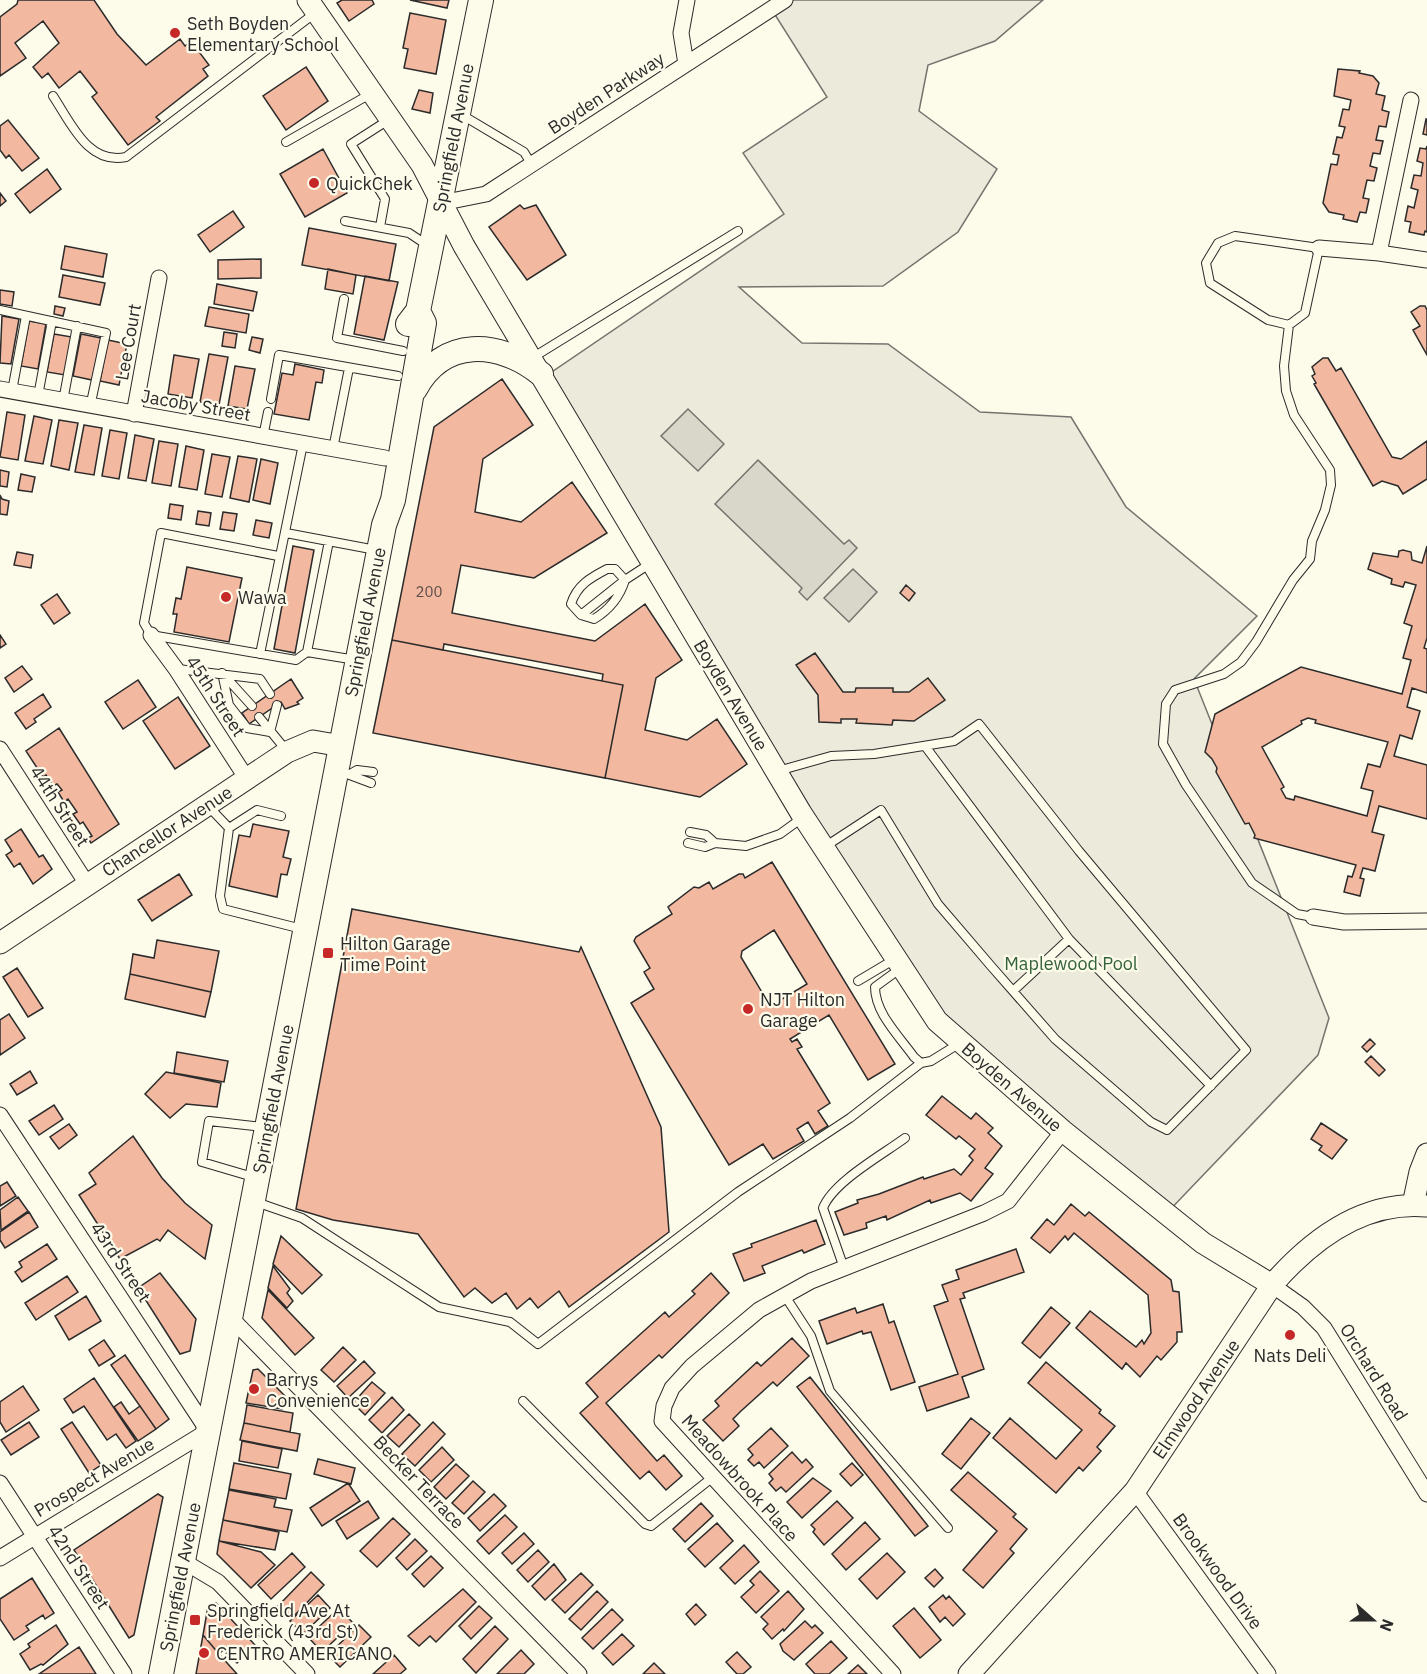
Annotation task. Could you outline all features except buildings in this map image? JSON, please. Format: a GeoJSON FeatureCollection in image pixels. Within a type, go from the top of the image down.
{"type":"FeatureCollection","features":[{"type":"Feature","properties":{"kind":"main road","name":"Springfield Avenue"},"geometry":{"type":"LineString","coordinates":[[384,525],[380,500],[398,376],[409,319],[418,311],[481,0]]}},
{"type":"Feature","properties":{"kind":"main road","name":"Springfield Avenue"},"geometry":{"type":"LineString","coordinates":[[161,1674],[306,930],[344,772],[342,746],[384,525],[393,500],[424,323],[418,311]]}},
{"type":"Feature","properties":{"kind":"main road"},"geometry":{"type":"LineString","coordinates":[[408,412],[421,378],[442,358],[459,351],[494,349],[537,366]]}},
{"type":"Feature","properties":{"kind":"street"},"geometry":{"type":"LineString","coordinates":[[686,64],[681,33],[687,0]]}},
{"type":"Feature","properties":{"kind":"street","name":"Boyden Parkway"},"geometry":{"type":"LineString","coordinates":[[441,203],[486,194],[785,0]]}},
{"type":"Feature","properties":{"kind":"street","name":"Boyden Avenue"},"geometry":{"type":"LineString","coordinates":[[312,6],[423,165],[464,246],[803,817],[937,1021],[1063,1131],[1215,1252],[1272,1286]]}},
{"type":"Feature","properties":{"kind":"street"},"geometry":{"type":"LineString","coordinates":[[1379,253],[1412,100]]}},
{"type":"Feature","properties":{"kind":"street"},"geometry":{"type":"LineString","coordinates":[[1319,248],[1427,260]]}},
{"type":"Feature","properties":{"kind":"street","name":"Lee Court"},"geometry":{"type":"LineString","coordinates":[[134,414],[159,278]]}},
{"type":"Feature","properties":{"kind":"street","name":"Jacoby Street"},"geometry":{"type":"LineString","coordinates":[[6,390],[385,458]]}},
{"type":"Feature","properties":{"kind":"street","name":"45th Street"},"geometry":{"type":"LineString","coordinates":[[150,635],[176,669],[247,779]]}},
{"type":"Feature","properties":{"kind":"street","name":"Chancellor Avenue"},"geometry":{"type":"LineString","coordinates":[[0,943],[287,752],[313,741],[342,746]]}},
{"type":"Feature","properties":{"kind":"street","name":"44th Street"},"geometry":{"type":"LineString","coordinates":[[0,749],[87,884]]}},
{"type":"Feature","properties":{"kind":"street"},"geometry":{"type":"LineString","coordinates":[[1312,917],[1344,921],[1427,921]]}},
{"type":"Feature","properties":{"kind":"street","name":"43rd Street"},"geometry":{"type":"LineString","coordinates":[[0,1115],[208,1431]]}},
{"type":"Feature","properties":{"kind":"street","name":"Meadowbrook Place"},"geometry":{"type":"LineString","coordinates":[[893,1674],[662,1421],[664,1406],[672,1388],[692,1366],[759,1310],[811,1281],[984,1213],[1008,1201],[1063,1131]]}},
{"type":"Feature","properties":{"kind":"street","name":"Elmwood Avenue"},"geometry":{"type":"LineString","coordinates":[[969,1674],[1135,1491],[1272,1286],[1298,1257],[1325,1235],[1357,1218],[1394,1206],[1420,1205],[1420,1172],[1427,1154]]}},
{"type":"Feature","properties":{"kind":"street","name":"Orchard Road"},"geometry":{"type":"LineString","coordinates":[[1272,1286],[1303,1307],[1324,1328],[1427,1494]]}},
{"type":"Feature","properties":{"kind":"street","name":"Becker Terrace"},"geometry":{"type":"LineString","coordinates":[[230,1317],[579,1674]]}},
{"type":"Feature","properties":{"kind":"street","name":"Prospect Avenue"},"geometry":{"type":"LineString","coordinates":[[0,1558],[208,1431]]}},
{"type":"Feature","properties":{"kind":"street","name":"42nd Street"},"geometry":{"type":"LineString","coordinates":[[0,1483],[124,1674]]}},
{"type":"Feature","properties":{"kind":"street","name":"Brookwood Drive"},"geometry":{"type":"LineString","coordinates":[[1135,1491],[1269,1674]]}},
{"type":"Feature","properties":{"kind":"street"},"geometry":{"type":"LineString","coordinates":[[183,1561],[218,1582],[307,1674]]}},
{"type":"Feature","properties":{"kind":"lane"},"geometry":{"type":"LineString","coordinates":[[53,96],[88,148],[114,159],[126,157],[312,6]]}},
{"type":"Feature","properties":{"kind":"lane"},"geometry":{"type":"LineString","coordinates":[[285,142],[373,92]]}},
{"type":"Feature","properties":{"kind":"lane"},"geometry":{"type":"LineString","coordinates":[[458,113],[524,153],[532,165]]}},
{"type":"Feature","properties":{"kind":"lane"},"geometry":{"type":"LineString","coordinates":[[380,227],[385,199],[351,144],[392,118]]}},
{"type":"Feature","properties":{"kind":"lane"},"geometry":{"type":"LineString","coordinates":[[345,221],[409,233],[431,248]]}},
{"type":"Feature","properties":{"kind":"lane"},"geometry":{"type":"LineString","coordinates":[[537,366],[738,231]]}},
{"type":"Feature","properties":{"kind":"lane"},"geometry":{"type":"LineString","coordinates":[[1289,325],[1268,320],[1210,283],[1206,262],[1218,243],[1235,236],[1319,248],[1305,313],[1289,325],[1284,366],[1286,391],[1294,415],[1330,470],[1331,485],[1325,510],[1312,541],[1310,559],[1293,580],[1256,642],[1241,662],[1224,674],[1175,690],[1166,704],[1163,744],[1186,785],[1252,883],[1297,914],[1312,917]]}},
{"type":"Feature","properties":{"kind":"lane"},"geometry":{"type":"LineString","coordinates":[[344,299],[337,338],[403,351]]}},
{"type":"Feature","properties":{"kind":"lane"},"geometry":{"type":"LineString","coordinates":[[0,310],[106,333],[90,406]]}},
{"type":"Feature","properties":{"kind":"lane"},"geometry":{"type":"LineString","coordinates":[[6,390],[26,316]]}},
{"type":"Feature","properties":{"kind":"lane"},"geometry":{"type":"LineString","coordinates":[[38,396],[52,321]]}},
{"type":"Feature","properties":{"kind":"lane"},"geometry":{"type":"LineString","coordinates":[[63,401],[77,326]]}},
{"type":"Feature","properties":{"kind":"lane"},"geometry":{"type":"LineString","coordinates":[[271,399],[279,355],[398,376]]}},
{"type":"Feature","properties":{"kind":"lane"},"geometry":{"type":"LineString","coordinates":[[333,449],[349,368]]}},
{"type":"Feature","properties":{"kind":"lane"},"geometry":{"type":"LineString","coordinates":[[263,437],[268,412]]}},
{"type":"Feature","properties":{"kind":"lane"},"geometry":{"type":"LineString","coordinates":[[260,654],[278,556],[286,533],[303,444]]}},
{"type":"Feature","properties":{"kind":"lane"},"geometry":{"type":"LineString","coordinates":[[278,556],[161,533],[144,623],[150,635],[296,660],[307,652],[329,541]]}},
{"type":"Feature","properties":{"kind":"lane"},"geometry":{"type":"LineString","coordinates":[[286,533],[379,550]]}},
{"type":"Feature","properties":{"kind":"lane"},"geometry":{"type":"LineString","coordinates":[[581,615],[652,562]]}},
{"type":"Feature","properties":{"kind":"lane"},"geometry":{"type":"LineString","coordinates":[[607,569],[615,569],[625,580],[622,590],[605,612],[594,619],[581,615],[571,604],[575,591],[588,578],[607,569]]}},
{"type":"Feature","properties":{"kind":"lane"},"geometry":{"type":"LineString","coordinates":[[307,652],[358,660]]}},
{"type":"Feature","properties":{"kind":"lane"},"geometry":{"type":"LineString","coordinates":[[176,669],[260,679],[270,694]]}},
{"type":"Feature","properties":{"kind":"lane"},"geometry":{"type":"LineString","coordinates":[[222,673],[252,706]]}},
{"type":"Feature","properties":{"kind":"lane"},"geometry":{"type":"LineString","coordinates":[[222,673],[229,705],[247,728],[270,732]]}},
{"type":"Feature","properties":{"kind":"lane"},"geometry":{"type":"LineString","coordinates":[[270,732],[277,705]]}},
{"type":"Feature","properties":{"kind":"lane"},"geometry":{"type":"LineString","coordinates":[[259,717],[287,752]]}},
{"type":"Feature","properties":{"kind":"lane"},"geometry":{"type":"LineString","coordinates":[[777,772],[831,756],[873,754],[954,741],[979,724],[1079,851],[1246,1050],[1167,1130],[1151,1122],[1055,1039],[938,904],[881,810],[824,848]]}},
{"type":"Feature","properties":{"kind":"lane"},"geometry":{"type":"LineString","coordinates":[[925,746],[1069,939],[1211,1086]]}},
{"type":"Feature","properties":{"kind":"lane"},"geometry":{"type":"LineString","coordinates":[[344,772],[357,770],[373,772]]}},
{"type":"Feature","properties":{"kind":"lane"},"geometry":{"type":"LineString","coordinates":[[344,772],[356,779],[371,783]]}},
{"type":"Feature","properties":{"kind":"lane"},"geometry":{"type":"LineString","coordinates":[[207,804],[229,828]]}},
{"type":"Feature","properties":{"kind":"lane"},"geometry":{"type":"LineString","coordinates":[[281,816],[257,810],[229,828],[220,896],[223,909],[306,930]]}},
{"type":"Feature","properties":{"kind":"lane"},"geometry":{"type":"LineString","coordinates":[[688,843],[705,847],[715,843],[746,846],[780,834],[803,817]]}},
{"type":"Feature","properties":{"kind":"lane"},"geometry":{"type":"LineString","coordinates":[[690,832],[706,835],[715,843]]}},
{"type":"Feature","properties":{"kind":"lane"},"geometry":{"type":"LineString","coordinates":[[1013,991],[1069,939]]}},
{"type":"Feature","properties":{"kind":"lane"},"geometry":{"type":"LineString","coordinates":[[858,981],[899,963]]}},
{"type":"Feature","properties":{"kind":"lane"},"geometry":{"type":"LineString","coordinates":[[899,963],[875,987],[877,1005],[914,1057],[921,1063]]}},
{"type":"Feature","properties":{"kind":"lane"},"geometry":{"type":"LineString","coordinates":[[268,1127],[209,1121],[202,1162],[253,1200],[302,1218],[439,1307],[510,1322],[538,1344],[738,1192],[850,1118],[921,1063],[931,1060],[961,1042]]}},
{"type":"Feature","properties":{"kind":"lane"},"geometry":{"type":"LineString","coordinates":[[844,1268],[823,1208],[825,1201],[842,1184],[905,1138]]}},
{"type":"Feature","properties":{"kind":"lane"},"geometry":{"type":"LineString","coordinates":[[785,1296],[811,1336],[830,1391],[948,1528]]}},
{"type":"Feature","properties":{"kind":"lane"},"geometry":{"type":"LineString","coordinates":[[523,1401],[645,1524],[651,1526],[713,1477]]}},
{"type":"Feature","properties":{"kind":"green space","name":"Maplewood Pool"},"geometry":{"type":"Polygon","coordinates":[[[788,0],[1043,0],[995,41],[928,65],[919,111],[997,169],[958,232],[883,286],[739,287],[802,343],[888,344],[980,412],[1071,417],[1126,507],[1257,616],[1194,679],[1329,1018],[1318,1055],[1163,1217],[969,1052],[803,804],[543,378],[784,214],[743,153],[827,97],[772,10],[788,0]]]}},
{"type":"Feature","properties":{"kind":"shaded area"},"geometry":{"type":"Polygon","coordinates":[[[688,409],[724,444],[698,471],[661,436],[688,409]]]}},
{"type":"Feature","properties":{"kind":"shaded area"},"geometry":{"type":"Polygon","coordinates":[[[758,460],[844,544],[849,540],[857,548],[807,600],[799,592],[802,588],[715,504],[758,460]]]}},
{"type":"Feature","properties":{"kind":"shaded area"},"geometry":{"type":"Polygon","coordinates":[[[853,569],[877,592],[849,622],[824,598],[853,569]]]}},
{"type":"Feature","properties":{"kind":"place","name":"Seth Boyden Elementary School"},"geometry":{"type":"Point","coordinates":[175,33]}},
{"type":"Feature","properties":{"kind":"place","name":"QuickChek"},"geometry":{"type":"Point","coordinates":[314,183]}},
{"type":"Feature","properties":{"kind":"place","name":"Wawa"},"geometry":{"type":"Point","coordinates":[226,597]}},
{"type":"Feature","properties":{"kind":"place","name":"Hilton Garage Time Point"},"geometry":{"type":"Point","coordinates":[328,953]}},
{"type":"Feature","properties":{"kind":"place","name":"NJT Hilton Garage"},"geometry":{"type":"Point","coordinates":[748,1009]}},
{"type":"Feature","properties":{"kind":"place","name":"Nats Deli"},"geometry":{"type":"Point","coordinates":[1290,1335]}},
{"type":"Feature","properties":{"kind":"place","name":"Barrys Convenience"},"geometry":{"type":"Point","coordinates":[254,1389]}},
{"type":"Feature","properties":{"kind":"place","name":"Springfield Ave At Frederick (43rd St)"},"geometry":{"type":"Point","coordinates":[195,1620]}},
{"type":"Feature","properties":{"kind":"place","name":"CENTRO AMERICANO"},"geometry":{"type":"Point","coordinates":[204,1653]}}]}
